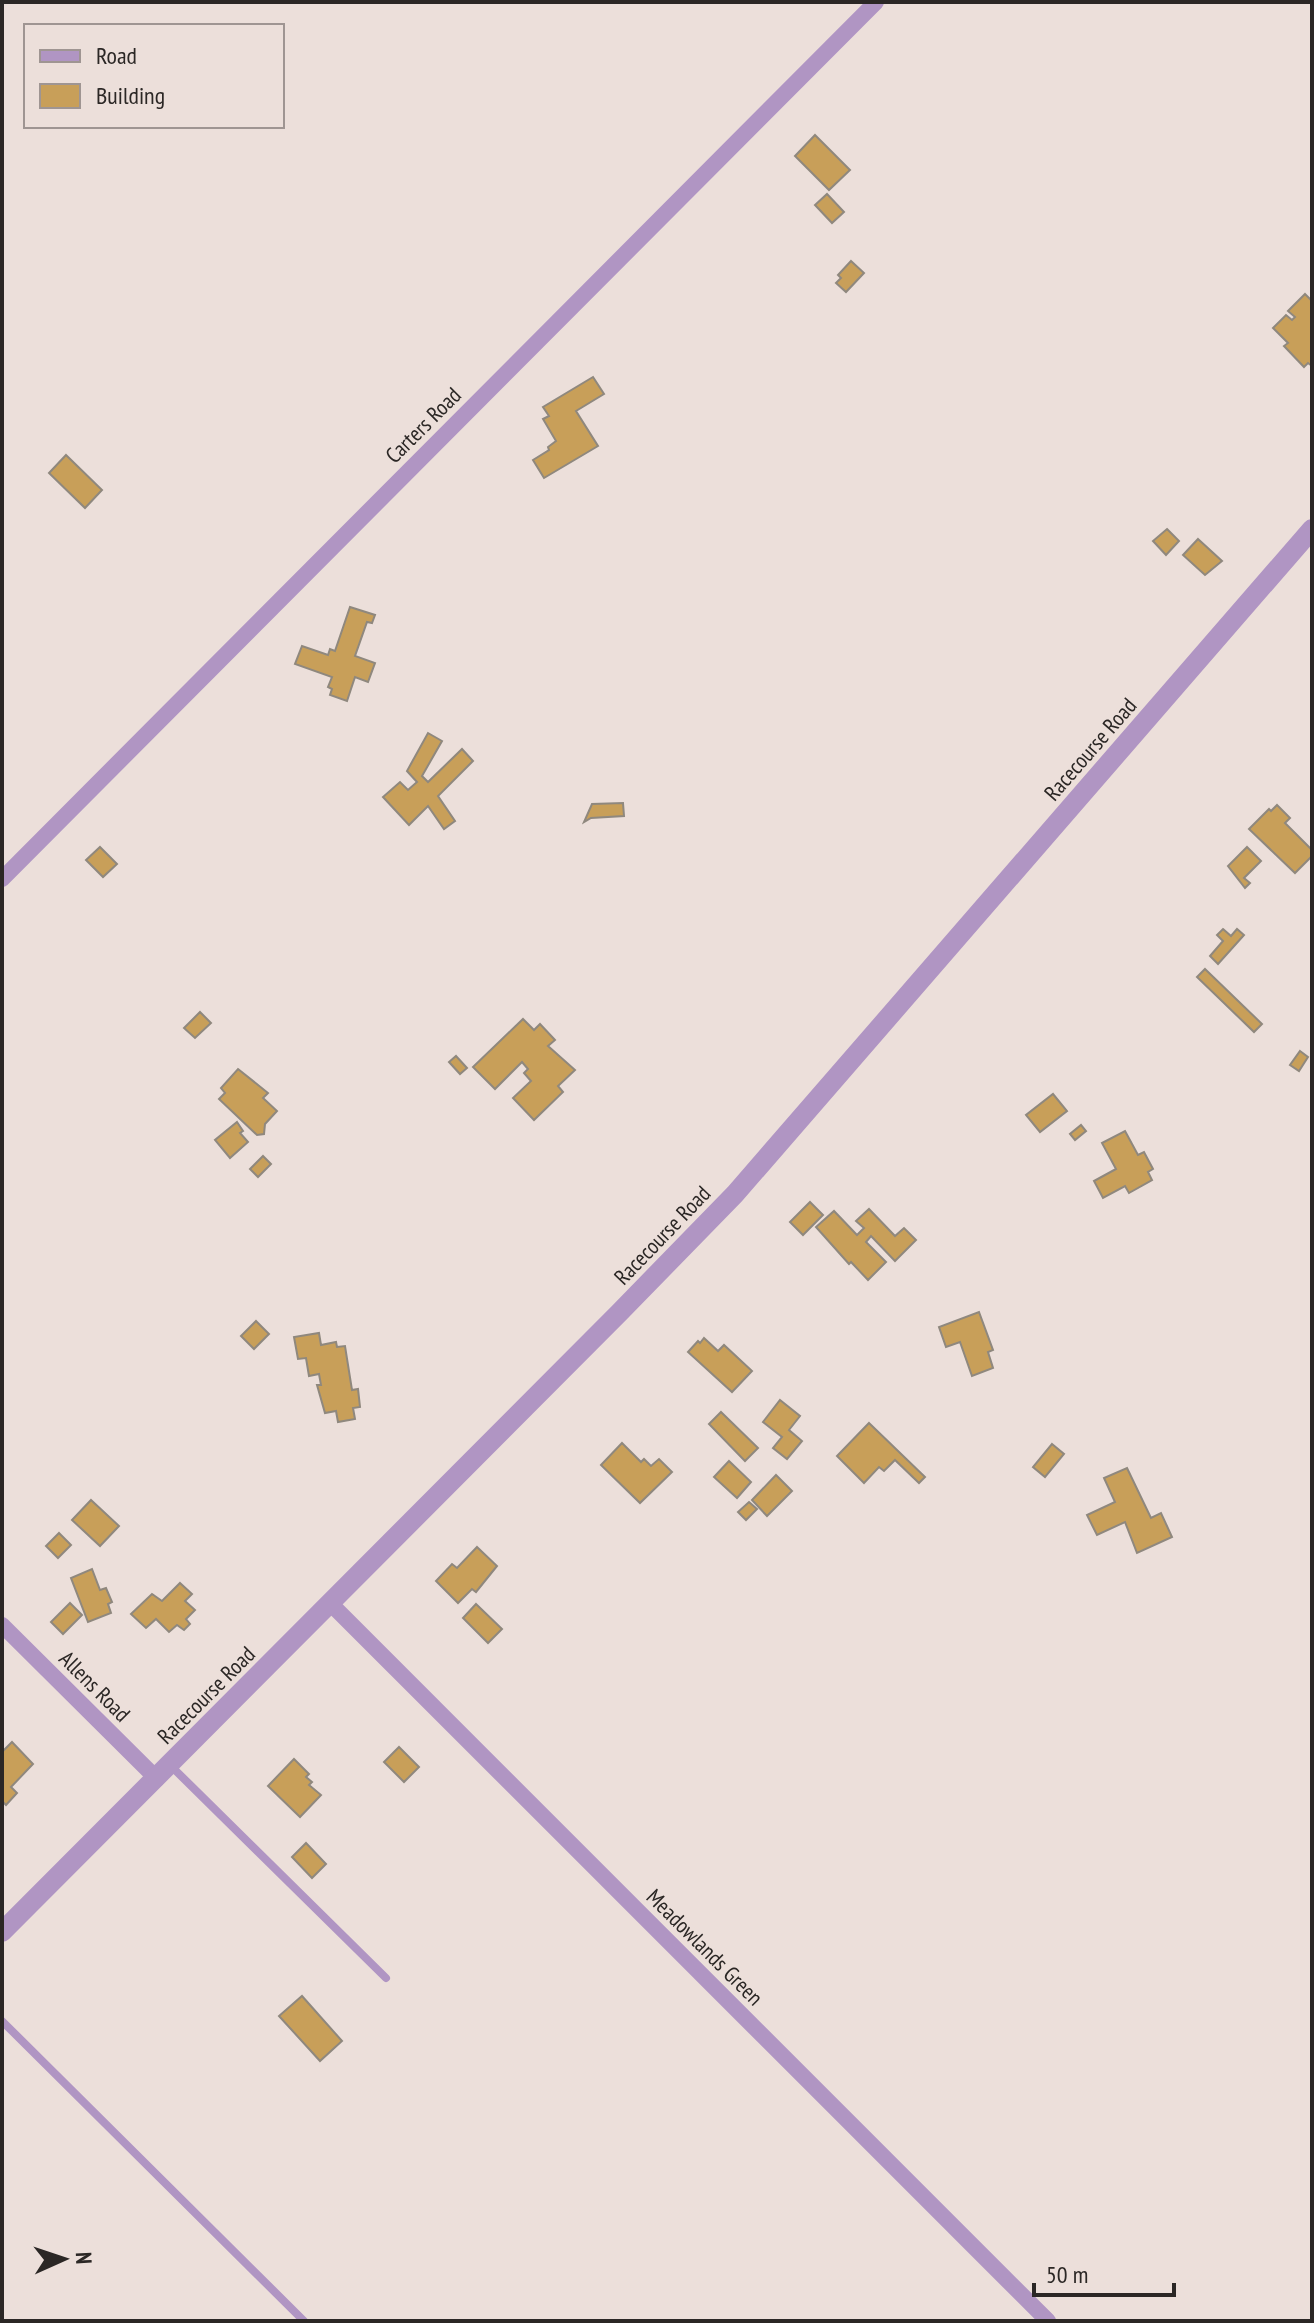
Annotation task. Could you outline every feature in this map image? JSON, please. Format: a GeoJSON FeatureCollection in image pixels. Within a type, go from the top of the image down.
{"type":"FeatureCollection","features":[{"type":"Feature","properties":{"kind":"street","name":"Carters Road"},"geometry":{"type":"LineString","coordinates":[[2,879],[876,2]]}},
{"type":"Feature","properties":{"kind":"street","name":"Racecourse Road"},"geometry":{"type":"LineString","coordinates":[[2,1932],[735,1194],[1312,529]]}},
{"type":"Feature","properties":{"kind":"street","name":"Meadowlands Green"},"geometry":{"type":"LineString","coordinates":[[330,1603],[1048,2321]]}},
{"type":"Feature","properties":{"kind":"street","name":"Allens Road"},"geometry":{"type":"LineString","coordinates":[[2,1625],[163,1772]]}},
{"type":"Feature","properties":{"kind":"lane"},"geometry":{"type":"LineString","coordinates":[[163,1772],[386,1978]]}},
{"type":"Feature","properties":{"kind":"lane"},"geometry":{"type":"LineString","coordinates":[[2,2021],[304,2321]]}},
{"type":"Feature","properties":{"kind":"building"},"geometry":{"type":"Polygon","coordinates":[[[815,135],[850,170],[829,190],[795,156],[815,135]]]}},
{"type":"Feature","properties":{"kind":"building"},"geometry":{"type":"Polygon","coordinates":[[[827,194],[844,212],[832,223],[815,205],[827,194]]]}},
{"type":"Feature","properties":{"kind":"building"},"geometry":{"type":"Polygon","coordinates":[[[851,261],[864,273],[846,292],[836,283],[841,278],[838,275],[851,261]]]}},
{"type":"Feature","properties":{"kind":"building"},"geometry":{"type":"Polygon","coordinates":[[[1305,294],[1312,301],[1312,366],[1308,363],[1304,367],[1284,346],[1288,343],[1273,328],[1286,315],[1292,320],[1295,317],[1288,311],[1305,294]]]}},
{"type":"Feature","properties":{"kind":"building"},"geometry":{"type":"Polygon","coordinates":[[[593,377],[604,394],[576,411],[598,446],[544,478],[533,460],[549,450],[548,447],[556,441],[543,419],[549,416],[543,407],[593,377]]]}},
{"type":"Feature","properties":{"kind":"building"},"geometry":{"type":"Polygon","coordinates":[[[66,455],[102,490],[85,508],[49,473],[66,455]]]}},
{"type":"Feature","properties":{"kind":"building"},"geometry":{"type":"Polygon","coordinates":[[[1167,529],[1179,541],[1166,555],[1153,541],[1167,529]]]}},
{"type":"Feature","properties":{"kind":"building"},"geometry":{"type":"Polygon","coordinates":[[[1198,539],[1222,561],[1205,575],[1183,555],[1198,539]]]}},
{"type":"Feature","properties":{"kind":"building"},"geometry":{"type":"Polygon","coordinates":[[[350,607],[375,615],[372,623],[367,622],[355,656],[375,663],[368,682],[355,677],[347,701],[330,695],[332,689],[328,687],[332,677],[295,664],[302,646],[328,655],[330,649],[335,651],[350,607]]]}},
{"type":"Feature","properties":{"kind":"building"},"geometry":{"type":"Polygon","coordinates":[[[428,733],[442,741],[422,776],[428,782],[462,749],[473,761],[438,796],[455,821],[444,829],[428,806],[409,825],[383,797],[400,782],[408,790],[417,782],[407,771],[428,733]]]}},
{"type":"Feature","properties":{"kind":"building"},"geometry":{"type":"Polygon","coordinates":[[[623,803],[624,816],[591,818],[584,822],[592,804],[623,803]]]}},
{"type":"Feature","properties":{"kind":"building"},"geometry":{"type":"Polygon","coordinates":[[[1277,805],[1290,818],[1285,823],[1312,850],[1312,856],[1295,873],[1249,829],[1277,805]]]}},
{"type":"Feature","properties":{"kind":"building"},"geometry":{"type":"Polygon","coordinates":[[[100,847],[117,864],[103,877],[86,860],[100,847]]]}},
{"type":"Feature","properties":{"kind":"building"},"geometry":{"type":"Polygon","coordinates":[[[1247,847],[1261,861],[1244,878],[1250,883],[1245,888],[1228,866],[1247,847]]]}},
{"type":"Feature","properties":{"kind":"building"},"geometry":{"type":"Polygon","coordinates":[[[1223,929],[1231,936],[1237,929],[1244,935],[1218,964],[1210,956],[1223,941],[1217,935],[1223,929]]]}},
{"type":"Feature","properties":{"kind":"building"},"geometry":{"type":"Polygon","coordinates":[[[1205,969],[1262,1024],[1254,1032],[1197,977],[1205,969]]]}},
{"type":"Feature","properties":{"kind":"building"},"geometry":{"type":"Polygon","coordinates":[[[200,1012],[211,1023],[195,1038],[184,1028],[200,1012]]]}},
{"type":"Feature","properties":{"kind":"building"},"geometry":{"type":"Polygon","coordinates":[[[523,1019],[534,1030],[540,1024],[555,1040],[548,1046],[575,1070],[558,1086],[563,1092],[534,1120],[513,1098],[531,1081],[524,1073],[528,1069],[522,1062],[495,1089],[473,1067],[523,1019]]]}},
{"type":"Feature","properties":{"kind":"building"},"geometry":{"type":"Polygon","coordinates":[[[1300,1051],[1308,1057],[1299,1071],[1290,1065],[1300,1051]]]}},
{"type":"Feature","properties":{"kind":"building"},"geometry":{"type":"Polygon","coordinates":[[[456,1056],[467,1068],[460,1074],[449,1062],[456,1056]]]}},
{"type":"Feature","properties":{"kind":"building"},"geometry":{"type":"Polygon","coordinates":[[[238,1069],[268,1093],[263,1098],[277,1111],[265,1124],[264,1134],[257,1135],[219,1099],[225,1093],[221,1088],[238,1069]]]}},
{"type":"Feature","properties":{"kind":"building"},"geometry":{"type":"Polygon","coordinates":[[[1053,1094],[1067,1111],[1040,1132],[1026,1115],[1053,1094]]]}},
{"type":"Feature","properties":{"kind":"building"},"geometry":{"type":"Polygon","coordinates":[[[237,1122],[243,1131],[240,1133],[248,1142],[230,1158],[215,1140],[237,1122]]]}},
{"type":"Feature","properties":{"kind":"building"},"geometry":{"type":"Polygon","coordinates":[[[1081,1125],[1086,1131],[1075,1140],[1070,1134],[1081,1125]]]}},
{"type":"Feature","properties":{"kind":"building"},"geometry":{"type":"Polygon","coordinates":[[[1125,1131],[1138,1155],[1144,1152],[1153,1169],[1148,1172],[1152,1180],[1129,1193],[1125,1186],[1103,1198],[1094,1181],[1116,1169],[1102,1143],[1125,1131]]]}},
{"type":"Feature","properties":{"kind":"building"},"geometry":{"type":"Polygon","coordinates":[[[263,1156],[271,1164],[258,1177],[250,1169],[263,1156]]]}},
{"type":"Feature","properties":{"kind":"building"},"geometry":{"type":"Polygon","coordinates":[[[810,1202],[823,1215],[803,1235],[790,1222],[810,1202]]]}},
{"type":"Feature","properties":{"kind":"building"},"geometry":{"type":"Polygon","coordinates":[[[869,1209],[895,1236],[904,1228],[916,1240],[895,1261],[871,1236],[866,1242],[886,1262],[868,1280],[816,1227],[834,1211],[857,1235],[864,1228],[856,1221],[869,1209]]]}},
{"type":"Feature","properties":{"kind":"building"},"geometry":{"type":"Polygon","coordinates":[[[979,1312],[993,1350],[988,1352],[993,1368],[972,1376],[960,1342],[946,1347],[939,1327],[979,1312]]]}},
{"type":"Feature","properties":{"kind":"building"},"geometry":{"type":"Polygon","coordinates":[[[256,1321],[269,1334],[254,1349],[241,1336],[256,1321]]]}},
{"type":"Feature","properties":{"kind":"building"},"geometry":{"type":"Polygon","coordinates":[[[319,1333],[321,1345],[336,1342],[337,1347],[345,1346],[352,1390],[358,1389],[360,1407],[353,1408],[355,1419],[338,1422],[336,1411],[325,1413],[317,1385],[321,1385],[319,1374],[309,1376],[306,1358],[298,1359],[294,1337],[319,1333]]]}},
{"type":"Feature","properties":{"kind":"building"},"geometry":{"type":"Polygon","coordinates":[[[704,1338],[718,1351],[724,1345],[752,1371],[732,1392],[688,1352],[704,1338]]]}},
{"type":"Feature","properties":{"kind":"building"},"geometry":{"type":"Polygon","coordinates":[[[780,1400],[800,1416],[789,1430],[802,1441],[787,1459],[773,1448],[782,1437],[763,1422],[780,1400]]]}},
{"type":"Feature","properties":{"kind":"building"},"geometry":{"type":"Polygon","coordinates":[[[721,1412],[758,1448],[745,1461],[709,1424],[721,1412]]]}},
{"type":"Feature","properties":{"kind":"building"},"geometry":{"type":"Polygon","coordinates":[[[869,1423],[925,1477],[919,1483],[895,1460],[884,1471],[879,1467],[864,1483],[837,1456],[869,1423]]]}},
{"type":"Feature","properties":{"kind":"building"},"geometry":{"type":"Polygon","coordinates":[[[622,1443],[641,1462],[644,1459],[651,1466],[659,1459],[672,1472],[640,1503],[601,1465],[622,1443]]]}},
{"type":"Feature","properties":{"kind":"building"},"geometry":{"type":"Polygon","coordinates":[[[1052,1444],[1064,1454],[1045,1477],[1033,1467],[1052,1444]]]}},
{"type":"Feature","properties":{"kind":"building"},"geometry":{"type":"Polygon","coordinates":[[[729,1461],[751,1482],[737,1498],[714,1477],[729,1461]]]}},
{"type":"Feature","properties":{"kind":"building"},"geometry":{"type":"Polygon","coordinates":[[[1127,1468],[1151,1518],[1161,1513],[1172,1537],[1137,1553],[1125,1522],[1097,1535],[1087,1515],[1115,1502],[1104,1478],[1127,1468]]]}},
{"type":"Feature","properties":{"kind":"building"},"geometry":{"type":"Polygon","coordinates":[[[776,1475],[792,1491],[767,1516],[752,1500],[776,1475]]]}},
{"type":"Feature","properties":{"kind":"building"},"geometry":{"type":"Polygon","coordinates":[[[91,1500],[119,1526],[100,1546],[72,1520],[91,1500]]]}},
{"type":"Feature","properties":{"kind":"building"},"geometry":{"type":"Polygon","coordinates":[[[749,1502],[757,1509],[746,1520],[738,1512],[749,1502]]]}},
{"type":"Feature","properties":{"kind":"building"},"geometry":{"type":"Polygon","coordinates":[[[59,1533],[71,1545],[58,1558],[46,1546],[59,1533]]]}},
{"type":"Feature","properties":{"kind":"building"},"geometry":{"type":"Polygon","coordinates":[[[477,1547],[497,1566],[476,1592],[472,1589],[458,1603],[436,1581],[452,1564],[457,1568],[477,1547]]]}},
{"type":"Feature","properties":{"kind":"building"},"geometry":{"type":"Polygon","coordinates":[[[92,1569],[100,1590],[106,1588],[112,1602],[108,1604],[111,1613],[88,1622],[71,1578],[92,1569]]]}},
{"type":"Feature","properties":{"kind":"building"},"geometry":{"type":"Polygon","coordinates":[[[180,1583],[192,1594],[185,1601],[195,1610],[186,1619],[190,1624],[184,1630],[177,1625],[169,1632],[156,1619],[146,1628],[131,1614],[152,1594],[162,1601],[180,1583]]]}},
{"type":"Feature","properties":{"kind":"building"},"geometry":{"type":"Polygon","coordinates":[[[70,1603],[82,1615],[63,1634],[51,1622],[70,1603]]]}},
{"type":"Feature","properties":{"kind":"building"},"geometry":{"type":"Polygon","coordinates":[[[476,1604],[502,1629],[488,1643],[463,1618],[476,1604]]]}},
{"type":"Feature","properties":{"kind":"building"},"geometry":{"type":"Polygon","coordinates":[[[12,1742],[33,1764],[11,1787],[17,1793],[6,1805],[2,1801],[2,1752],[12,1742]]]}},
{"type":"Feature","properties":{"kind":"building"},"geometry":{"type":"Polygon","coordinates":[[[399,1747],[419,1767],[404,1782],[384,1762],[399,1747]]]}},
{"type":"Feature","properties":{"kind":"building"},"geometry":{"type":"Polygon","coordinates":[[[294,1759],[309,1774],[306,1777],[312,1782],[309,1785],[321,1795],[300,1817],[268,1786],[294,1759]]]}},
{"type":"Feature","properties":{"kind":"building"},"geometry":{"type":"Polygon","coordinates":[[[306,1843],[326,1864],[312,1878],[292,1857],[306,1843]]]}},
{"type":"Feature","properties":{"kind":"building"},"geometry":{"type":"Polygon","coordinates":[[[302,1996],[342,2041],[320,2061],[279,2016],[302,1996]]]}}]}
